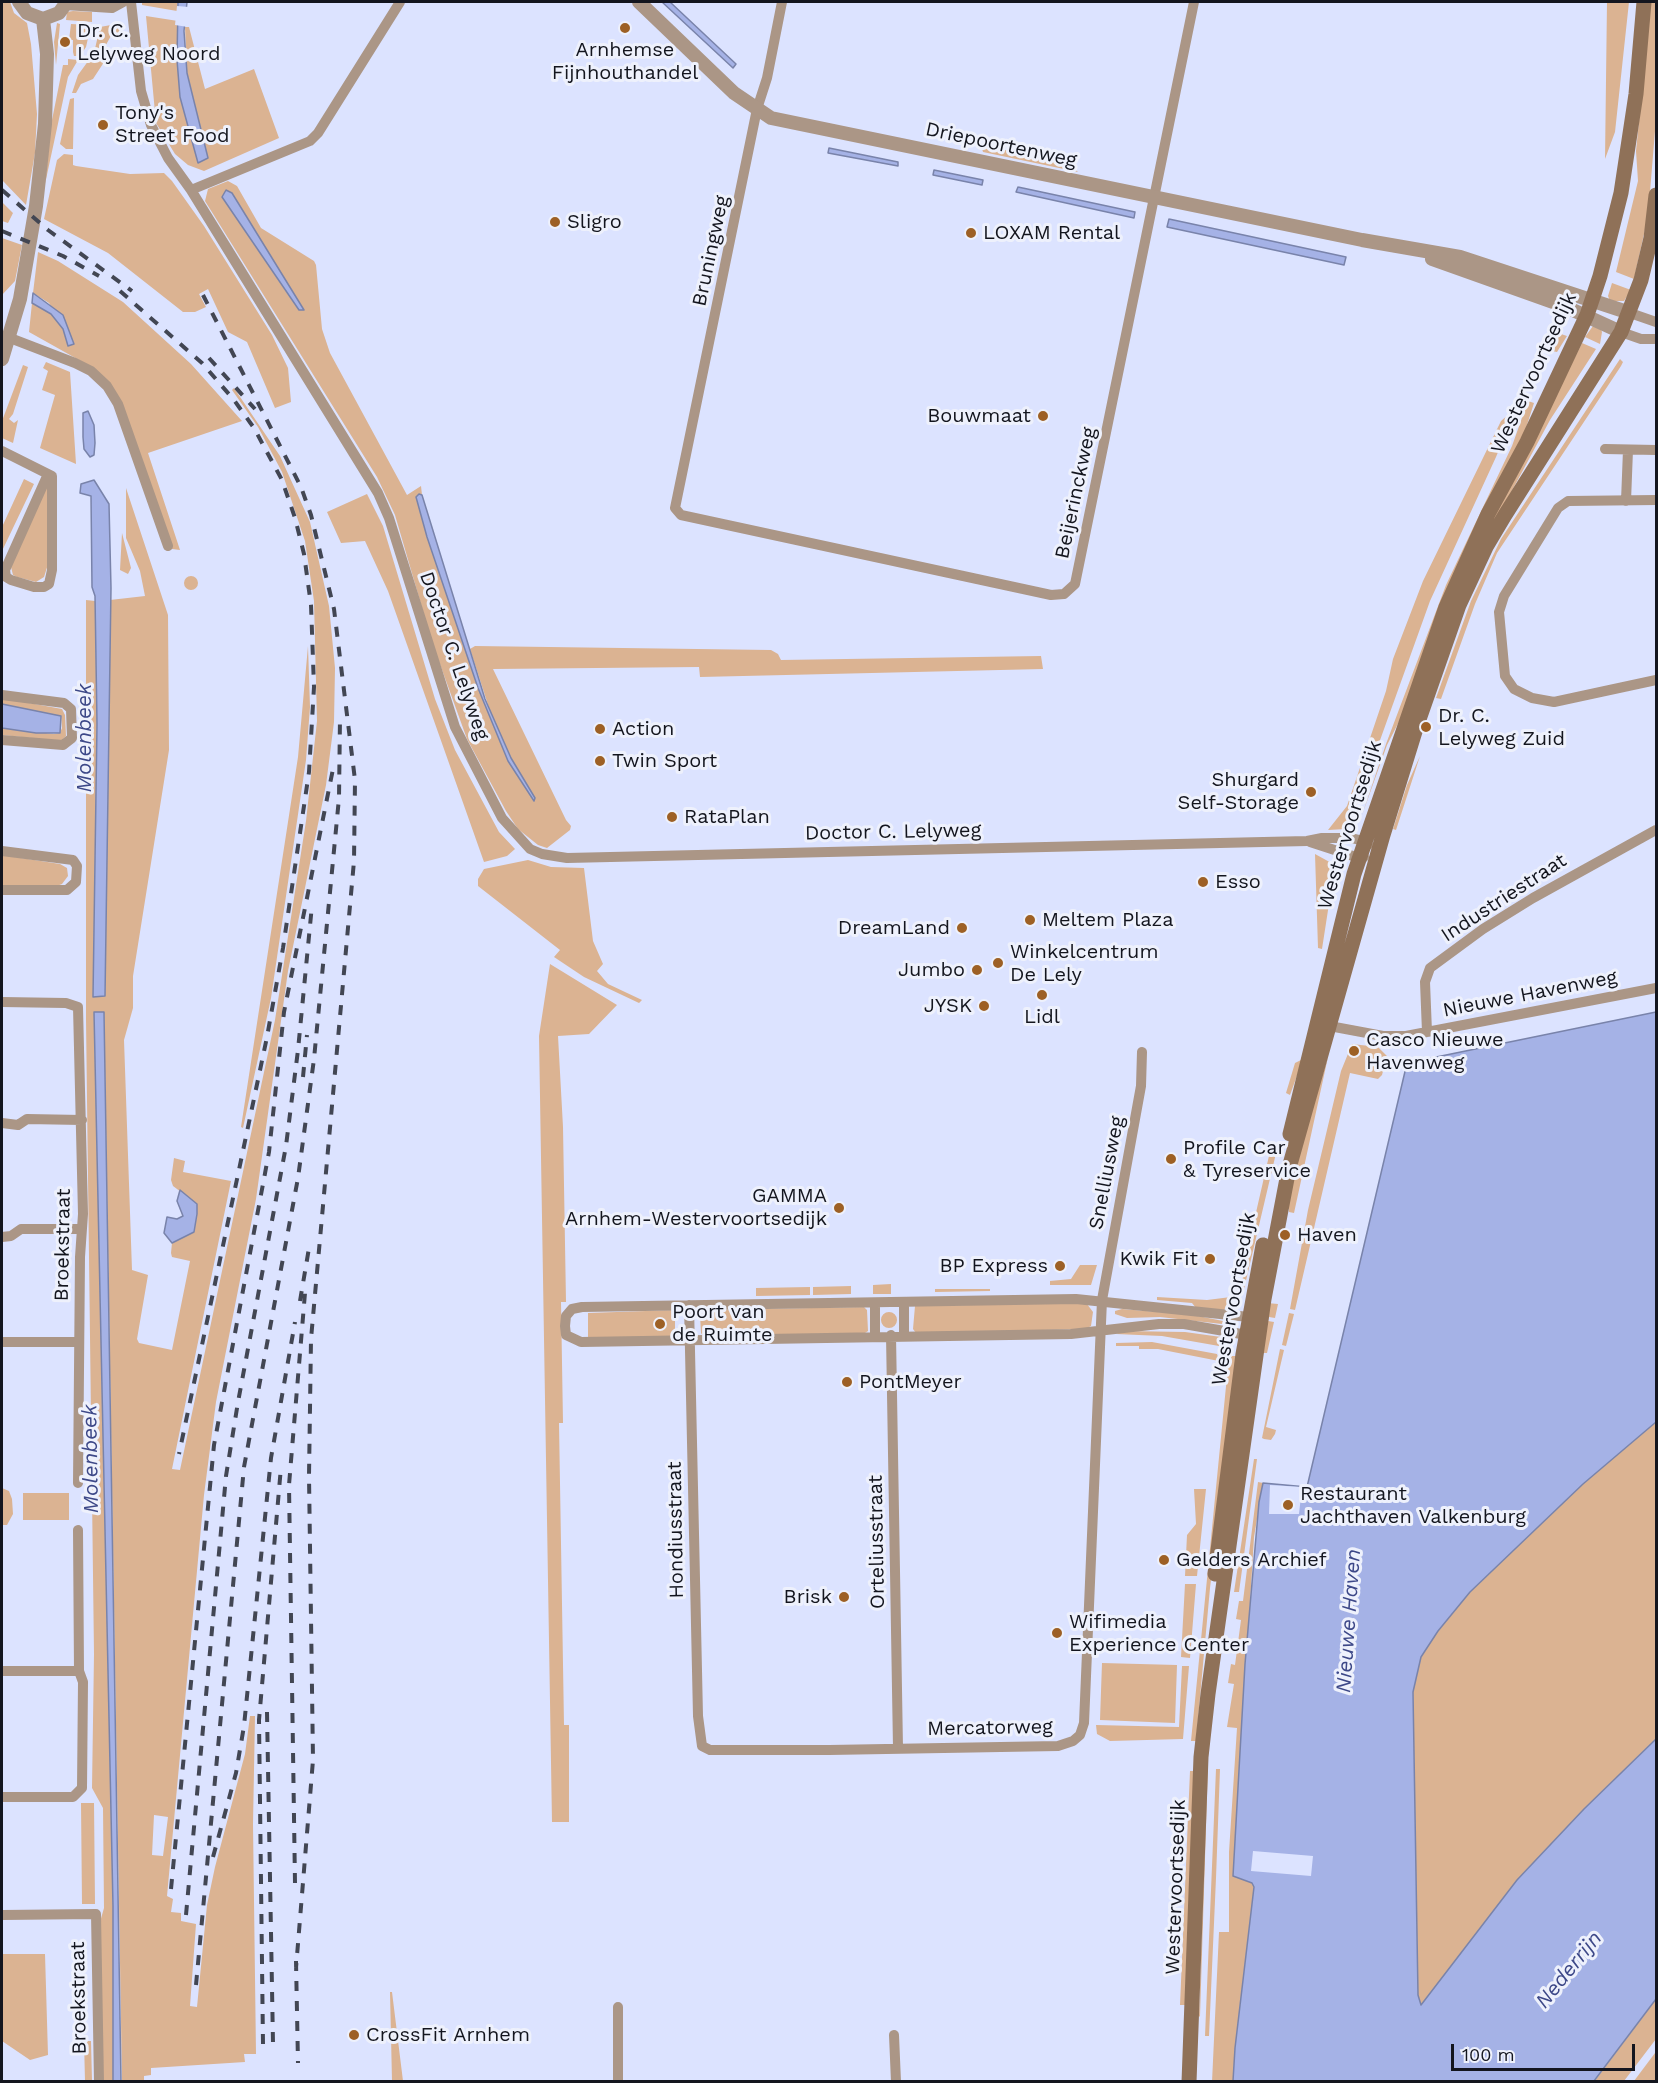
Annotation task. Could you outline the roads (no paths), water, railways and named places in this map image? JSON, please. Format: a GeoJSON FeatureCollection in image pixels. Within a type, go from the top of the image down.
{"type":"FeatureCollection","features":[{"type":"Feature","properties":{"kind":"main road","name":"Westervoortsedijk"},"geometry":{"type":"LineString","coordinates":[[1328,1026],[1359,858],[1458,576],[1527,442],[1593,298],[1621,193],[1636,94],[1644,2]]}},
{"type":"Feature","properties":{"kind":"main road","name":"Westervoortsedijk"},"geometry":{"type":"LineString","coordinates":[[1189,2082],[1201,1757],[1252,1327],[1289,1168],[1377,854],[1417,725],[1473,574],[1505,515],[1621,332],[1630,313],[1652,238],[1656,195]]}},
{"type":"Feature","properties":{"kind":"street"},"geometry":{"type":"LineString","coordinates":[[19,2],[27,13],[43,19],[56,15],[66,3],[112,8],[123,2]]}},
{"type":"Feature","properties":{"kind":"street","name":"Doctor C. Lelyweg"},"geometry":{"type":"LineString","coordinates":[[131,2],[141,91],[151,125],[168,158],[191,189],[378,493],[389,518],[455,727],[502,818],[530,849],[542,854],[571,858],[1307,841],[1351,838],[1364,841]]}},
{"type":"Feature","properties":{"kind":"street"},"geometry":{"type":"LineString","coordinates":[[191,189],[310,141],[318,133],[400,2]]}},
{"type":"Feature","properties":{"kind":"street","name":"Driepoortenweg"},"geometry":{"type":"LineString","coordinates":[[639,2],[734,93],[771,118],[1396,246],[1460,257],[1593,298],[1630,313]]}},
{"type":"Feature","properties":{"kind":"street","name":"Bruningweg"},"geometry":{"type":"LineString","coordinates":[[675,508],[757,109],[767,78],[782,2]]}},
{"type":"Feature","properties":{"kind":"street","name":"Beijerinckweg"},"geometry":{"type":"LineString","coordinates":[[675,508],[681,516],[1051,595],[1064,594],[1075,584],[1194,2]]}},
{"type":"Feature","properties":{"kind":"street"},"geometry":{"type":"LineString","coordinates":[[2,359],[16,317],[36,207],[45,124],[46,54],[43,19]]}},
{"type":"Feature","properties":{"kind":"street","name":"Driepoortenweg"},"geometry":{"type":"LineString","coordinates":[[1396,246],[1587,315],[1621,332]]}},
{"type":"Feature","properties":{"kind":"street"},"geometry":{"type":"LineString","coordinates":[[1630,313],[1656,322]]}},
{"type":"Feature","properties":{"kind":"street"},"geometry":{"type":"LineString","coordinates":[[1621,332],[1641,339],[1656,339]]}},
{"type":"Feature","properties":{"kind":"street"},"geometry":{"type":"LineString","coordinates":[[10,338],[75,363],[91,371],[107,386],[118,404],[168,546]]}},
{"type":"Feature","properties":{"kind":"street"},"geometry":{"type":"LineString","coordinates":[[1605,449],[1656,450]]}},
{"type":"Feature","properties":{"kind":"street"},"geometry":{"type":"LineString","coordinates":[[1626,501],[1628,450]]}},
{"type":"Feature","properties":{"kind":"street"},"geometry":{"type":"LineString","coordinates":[[2,451],[48,474],[52,476],[52,570],[49,584],[44,587],[34,587],[11,580],[6,577],[5,570],[48,474]]}},
{"type":"Feature","properties":{"kind":"street"},"geometry":{"type":"LineString","coordinates":[[1656,500],[1568,501],[1558,508],[1504,596],[1499,612],[1505,676],[1514,689],[1532,698],[1554,702],[1656,680]]}},
{"type":"Feature","properties":{"kind":"street"},"geometry":{"type":"LineString","coordinates":[[2,695],[64,702],[71,709],[72,738],[63,746],[2,740]]}},
{"type":"Feature","properties":{"kind":"street","name":"Industriestraat"},"geometry":{"type":"LineString","coordinates":[[1427,1032],[1425,982],[1430,968],[1483,929],[1533,898],[1656,830]]}},
{"type":"Feature","properties":{"kind":"street","name":"Doctor C. Lelyweg"},"geometry":{"type":"LineString","coordinates":[[1307,841],[1359,858]]}},
{"type":"Feature","properties":{"kind":"street"},"geometry":{"type":"LineString","coordinates":[[1364,841],[1377,854]]}},
{"type":"Feature","properties":{"kind":"street"},"geometry":{"type":"LineString","coordinates":[[2,850],[73,860],[77,866],[76,882],[67,890],[2,890]]}},
{"type":"Feature","properties":{"kind":"street"},"geometry":{"type":"LineString","coordinates":[[1359,858],[1377,854]]}},
{"type":"Feature","properties":{"kind":"street","name":"Nieuwe Havenweg"},"geometry":{"type":"LineString","coordinates":[[1328,1026],[1396,1037],[1656,988]]}},
{"type":"Feature","properties":{"kind":"street","name":"Broekstraat"},"geometry":{"type":"LineString","coordinates":[[2,1002],[66,1003],[78,1007],[82,1120],[78,1483]]}},
{"type":"Feature","properties":{"kind":"street","name":"Snelliusweg"},"geometry":{"type":"LineString","coordinates":[[1101,1331],[1102,1300],[1141,1086],[1142,1052]]}},
{"type":"Feature","properties":{"kind":"street"},"geometry":{"type":"LineString","coordinates":[[2,1123],[18,1125],[27,1119],[82,1120]]}},
{"type":"Feature","properties":{"kind":"street"},"geometry":{"type":"LineString","coordinates":[[2,1237],[12,1236],[21,1229],[81,1229]]}},
{"type":"Feature","properties":{"kind":"street"},"geometry":{"type":"LineString","coordinates":[[1102,1300],[1252,1327],[1159,1324],[1071,1334],[891,1335],[581,1342],[567,1335],[565,1326],[566,1316],[572,1309],[582,1307],[1102,1300]]}},
{"type":"Feature","properties":{"kind":"street"},"geometry":{"type":"LineString","coordinates":[[904,1302],[904,1335]]}},
{"type":"Feature","properties":{"kind":"street"},"geometry":{"type":"LineString","coordinates":[[874,1303],[875,1336]]}},
{"type":"Feature","properties":{"kind":"street"},"geometry":{"type":"LineString","coordinates":[[689,1305],[690,1340]]}},
{"type":"Feature","properties":{"kind":"street","name":"Mercatorweg"},"geometry":{"type":"LineString","coordinates":[[698,1719],[702,1746],[710,1750],[1058,1746],[1073,1741],[1082,1730],[1101,1331]]}},
{"type":"Feature","properties":{"kind":"street","name":"Orteliusstraat"},"geometry":{"type":"LineString","coordinates":[[891,1335],[898,1749]]}},
{"type":"Feature","properties":{"kind":"street","name":"Hondiusstraat"},"geometry":{"type":"LineString","coordinates":[[690,1340],[698,1719]]}},
{"type":"Feature","properties":{"kind":"street"},"geometry":{"type":"LineString","coordinates":[[2,1342],[80,1342]]}},
{"type":"Feature","properties":{"kind":"street"},"geometry":{"type":"LineString","coordinates":[[2,1797],[73,1797],[82,1788],[83,1682],[79,1671],[78,1530]]}},
{"type":"Feature","properties":{"kind":"street"},"geometry":{"type":"LineString","coordinates":[[2,1671],[79,1671]]}},
{"type":"Feature","properties":{"kind":"street","name":"Broekstraat"},"geometry":{"type":"LineString","coordinates":[[2,1916],[96,1914],[99,2082]]}},
{"type":"Feature","properties":{"kind":"street"},"geometry":{"type":"LineString","coordinates":[[618,2007],[618,2082]]}},
{"type":"Feature","properties":{"kind":"street"},"geometry":{"type":"LineString","coordinates":[[894,2035],[896,2082]]}},
{"type":"Feature","properties":{"kind":"water"},"geometry":{"type":"Polygon","coordinates":[[[178,2],[187,2],[184,31],[187,73],[208,158],[198,163],[180,97],[177,60],[178,2]]]}},
{"type":"Feature","properties":{"kind":"water"},"geometry":{"type":"Polygon","coordinates":[[[662,2],[670,2],[736,64],[733,68],[662,2]]]}},
{"type":"Feature","properties":{"kind":"water"},"geometry":{"type":"Polygon","coordinates":[[[829,148],[898,162],[898,166],[828,153],[829,148]]]}},
{"type":"Feature","properties":{"kind":"water"},"geometry":{"type":"Polygon","coordinates":[[[934,170],[983,180],[982,185],[933,175],[934,170]]]}},
{"type":"Feature","properties":{"kind":"water"},"geometry":{"type":"Polygon","coordinates":[[[1018,187],[1135,212],[1134,218],[1016,192],[1018,187]]]}},
{"type":"Feature","properties":{"kind":"water"},"geometry":{"type":"Polygon","coordinates":[[[226,190],[232,193],[304,310],[299,310],[222,197],[226,190]]]}},
{"type":"Feature","properties":{"kind":"water"},"geometry":{"type":"Polygon","coordinates":[[[1169,219],[1346,257],[1344,265],[1167,227],[1169,219]]]}},
{"type":"Feature","properties":{"kind":"water"},"geometry":{"type":"Polygon","coordinates":[[[33,293],[63,315],[74,344],[68,346],[63,329],[51,314],[32,303],[33,293]]]}},
{"type":"Feature","properties":{"kind":"water"},"geometry":{"type":"Polygon","coordinates":[[[88,411],[94,425],[95,443],[94,455],[90,457],[84,449],[83,437],[83,413],[88,411]]]}},
{"type":"Feature","properties":{"kind":"water"},"geometry":{"type":"Polygon","coordinates":[[[94,480],[109,504],[111,588],[105,996],[93,997],[97,724],[95,596],[92,587],[91,496],[80,493],[81,484],[94,480]]]}},
{"type":"Feature","properties":{"kind":"water"},"geometry":{"type":"Polygon","coordinates":[[[419,494],[422,495],[485,699],[511,758],[535,798],[534,801],[508,761],[478,688],[427,537],[416,497],[419,494]]]}},
{"type":"Feature","properties":{"kind":"water"},"geometry":{"type":"Polygon","coordinates":[[[2,704],[61,716],[60,733],[36,733],[2,728],[2,704]]]}},
{"type":"Feature","properties":{"kind":"water"},"geometry":{"type":"Polygon","coordinates":[[[94,1012],[104,1012],[121,2082],[113,2081],[113,1906],[94,1012]]]}},
{"type":"Feature","properties":{"kind":"water"},"geometry":{"type":"Polygon","coordinates":[[[1656,1012],[1656,1422],[1583,1484],[1470,1592],[1438,1631],[1421,1657],[1413,1692],[1418,1995],[1421,2005],[1517,1880],[1584,1809],[1656,1739],[1656,1999],[1594,2081],[1233,2081],[1254,1887],[1252,1883],[1233,1876],[1245,1664],[1259,1502],[1263,1483],[1307,1487],[1407,1063],[1656,1012]]]}},
{"type":"Feature","properties":{"kind":"water"},"geometry":{"type":"Polygon","coordinates":[[[180,1190],[197,1204],[197,1214],[194,1232],[172,1243],[164,1233],[167,1217],[177,1219],[183,1216],[177,1201],[180,1190]]]}},
{"type":"Feature","properties":{"kind":"railway"},"geometry":{"type":"LineString","coordinates":[[2,190],[48,230],[132,291]]}},
{"type":"Feature","properties":{"kind":"railway"},"geometry":{"type":"LineString","coordinates":[[2,231],[63,256],[99,276]]}},
{"type":"Feature","properties":{"kind":"railway"},"geometry":{"type":"LineString","coordinates":[[120,291],[202,363],[234,400],[254,428],[282,480],[295,518],[304,554],[311,605],[314,687],[309,772],[283,948],[267,1037],[179,1454]]}},
{"type":"Feature","properties":{"kind":"railway"},"geometry":{"type":"LineString","coordinates":[[203,295],[301,487],[311,515],[334,609],[355,780],[354,861],[311,1339],[309,1476],[313,1760],[296,1968]]}},
{"type":"Feature","properties":{"kind":"railway"},"geometry":{"type":"LineString","coordinates":[[209,358],[255,409]]}},
{"type":"Feature","properties":{"kind":"railway"},"geometry":{"type":"LineString","coordinates":[[196,1985],[244,1467],[298,1178],[314,1059],[339,798],[340,717]]}},
{"type":"Feature","properties":{"kind":"railway"},"geometry":{"type":"LineString","coordinates":[[171,1889],[214,1445],[269,1152],[284,1012],[334,764]]}},
{"type":"Feature","properties":{"kind":"railway"},"geometry":{"type":"LineString","coordinates":[[186,1915],[226,1476],[286,1146],[312,905]]}},
{"type":"Feature","properties":{"kind":"railway"},"geometry":{"type":"LineString","coordinates":[[303,1077],[307,1035]]}},
{"type":"Feature","properties":{"kind":"railway"},"geometry":{"type":"LineString","coordinates":[[300,1301],[309,1248]]}},
{"type":"Feature","properties":{"kind":"railway"},"geometry":{"type":"LineString","coordinates":[[295,1883],[289,1485],[305,1293]]}},
{"type":"Feature","properties":{"kind":"railway"},"geometry":{"type":"LineString","coordinates":[[213,1857],[236,1773],[244,1726],[271,1458],[295,1322]]}},
{"type":"Feature","properties":{"kind":"railway"},"geometry":{"type":"LineString","coordinates":[[263,2044],[259,1720],[281,1467]]}},
{"type":"Feature","properties":{"kind":"railway"},"geometry":{"type":"LineString","coordinates":[[267,1712],[273,2043]]}},
{"type":"Feature","properties":{"kind":"railway"},"geometry":{"type":"LineString","coordinates":[[296,1961],[298,2063]]}},
{"type":"Feature","properties":{"kind":"place","name":"Arnhemse Fijnhouthandel"},"geometry":{"type":"Point","coordinates":[625,28]}},
{"type":"Feature","properties":{"kind":"place","name":"Dr. C. Lelyweg Noord"},"geometry":{"type":"Point","coordinates":[65,42]}},
{"type":"Feature","properties":{"kind":"place","name":"Tony's Street Food"},"geometry":{"type":"Point","coordinates":[103,125]}},
{"type":"Feature","properties":{"kind":"place","name":"Sligro"},"geometry":{"type":"Point","coordinates":[555,222]}},
{"type":"Feature","properties":{"kind":"place","name":"LOXAM Rental"},"geometry":{"type":"Point","coordinates":[971,233]}},
{"type":"Feature","properties":{"kind":"place","name":"Bouwmaat"},"geometry":{"type":"Point","coordinates":[1043,416]}},
{"type":"Feature","properties":{"kind":"place","name":"Dr. C. Lelyweg Zuid"},"geometry":{"type":"Point","coordinates":[1426,727]}},
{"type":"Feature","properties":{"kind":"place","name":"Action"},"geometry":{"type":"Point","coordinates":[600,729]}},
{"type":"Feature","properties":{"kind":"place","name":"Twin Sport"},"geometry":{"type":"Point","coordinates":[600,761]}},
{"type":"Feature","properties":{"kind":"place","name":"Shurgard Self-Storage"},"geometry":{"type":"Point","coordinates":[1311,792]}},
{"type":"Feature","properties":{"kind":"place","name":"RataPlan"},"geometry":{"type":"Point","coordinates":[672,817]}},
{"type":"Feature","properties":{"kind":"place","name":"Esso"},"geometry":{"type":"Point","coordinates":[1203,882]}},
{"type":"Feature","properties":{"kind":"place","name":"Meltem Plaza"},"geometry":{"type":"Point","coordinates":[1030,920]}},
{"type":"Feature","properties":{"kind":"place","name":"DreamLand"},"geometry":{"type":"Point","coordinates":[962,928]}},
{"type":"Feature","properties":{"kind":"place","name":"Winkelcentrum De Lely"},"geometry":{"type":"Point","coordinates":[998,963]}},
{"type":"Feature","properties":{"kind":"place","name":"Jumbo"},"geometry":{"type":"Point","coordinates":[977,970]}},
{"type":"Feature","properties":{"kind":"place","name":"Lidl"},"geometry":{"type":"Point","coordinates":[1042,995]}},
{"type":"Feature","properties":{"kind":"place","name":"JYSK"},"geometry":{"type":"Point","coordinates":[984,1006]}},
{"type":"Feature","properties":{"kind":"place","name":"Casco Nieuwe Havenweg"},"geometry":{"type":"Point","coordinates":[1354,1051]}},
{"type":"Feature","properties":{"kind":"place","name":"Profile Car & Tyreservice"},"geometry":{"type":"Point","coordinates":[1171,1159]}},
{"type":"Feature","properties":{"kind":"place","name":"GAMMA Arnhem-Westervoortsedijk"},"geometry":{"type":"Point","coordinates":[839,1208]}},
{"type":"Feature","properties":{"kind":"place","name":"Haven"},"geometry":{"type":"Point","coordinates":[1285,1235]}},
{"type":"Feature","properties":{"kind":"place","name":"Kwik Fit"},"geometry":{"type":"Point","coordinates":[1210,1259]}},
{"type":"Feature","properties":{"kind":"place","name":"BP Express"},"geometry":{"type":"Point","coordinates":[1060,1266]}},
{"type":"Feature","properties":{"kind":"place","name":"Poort van de Ruimte"},"geometry":{"type":"Point","coordinates":[660,1324]}},
{"type":"Feature","properties":{"kind":"place","name":"PontMeyer"},"geometry":{"type":"Point","coordinates":[847,1382]}},
{"type":"Feature","properties":{"kind":"place","name":"Restaurant Jachthaven Valkenburg"},"geometry":{"type":"Point","coordinates":[1288,1505]}},
{"type":"Feature","properties":{"kind":"place","name":"Gelders Archief"},"geometry":{"type":"Point","coordinates":[1164,1560]}},
{"type":"Feature","properties":{"kind":"place","name":"Brisk"},"geometry":{"type":"Point","coordinates":[844,1597]}},
{"type":"Feature","properties":{"kind":"place","name":"Wifimedia Experience Center"},"geometry":{"type":"Point","coordinates":[1057,1633]}},
{"type":"Feature","properties":{"kind":"place","name":"CrossFit Arnhem"},"geometry":{"type":"Point","coordinates":[354,2035]}},
{"type":"Feature","properties":{"kind":"water label","name":"Molenbeek"},"geometry":{"type":"Point","coordinates":[85,738]}},
{"type":"Feature","properties":{"kind":"water label","name":"Molenbeek"},"geometry":{"type":"Point","coordinates":[91,1459]}},
{"type":"Feature","properties":{"kind":"water label","name":"Nieuwe Haven"},"geometry":{"type":"Point","coordinates":[1349,1621]}},
{"type":"Feature","properties":{"kind":"water label","name":"Nederrijn"},"geometry":{"type":"Point","coordinates":[1569,1970]}}]}
